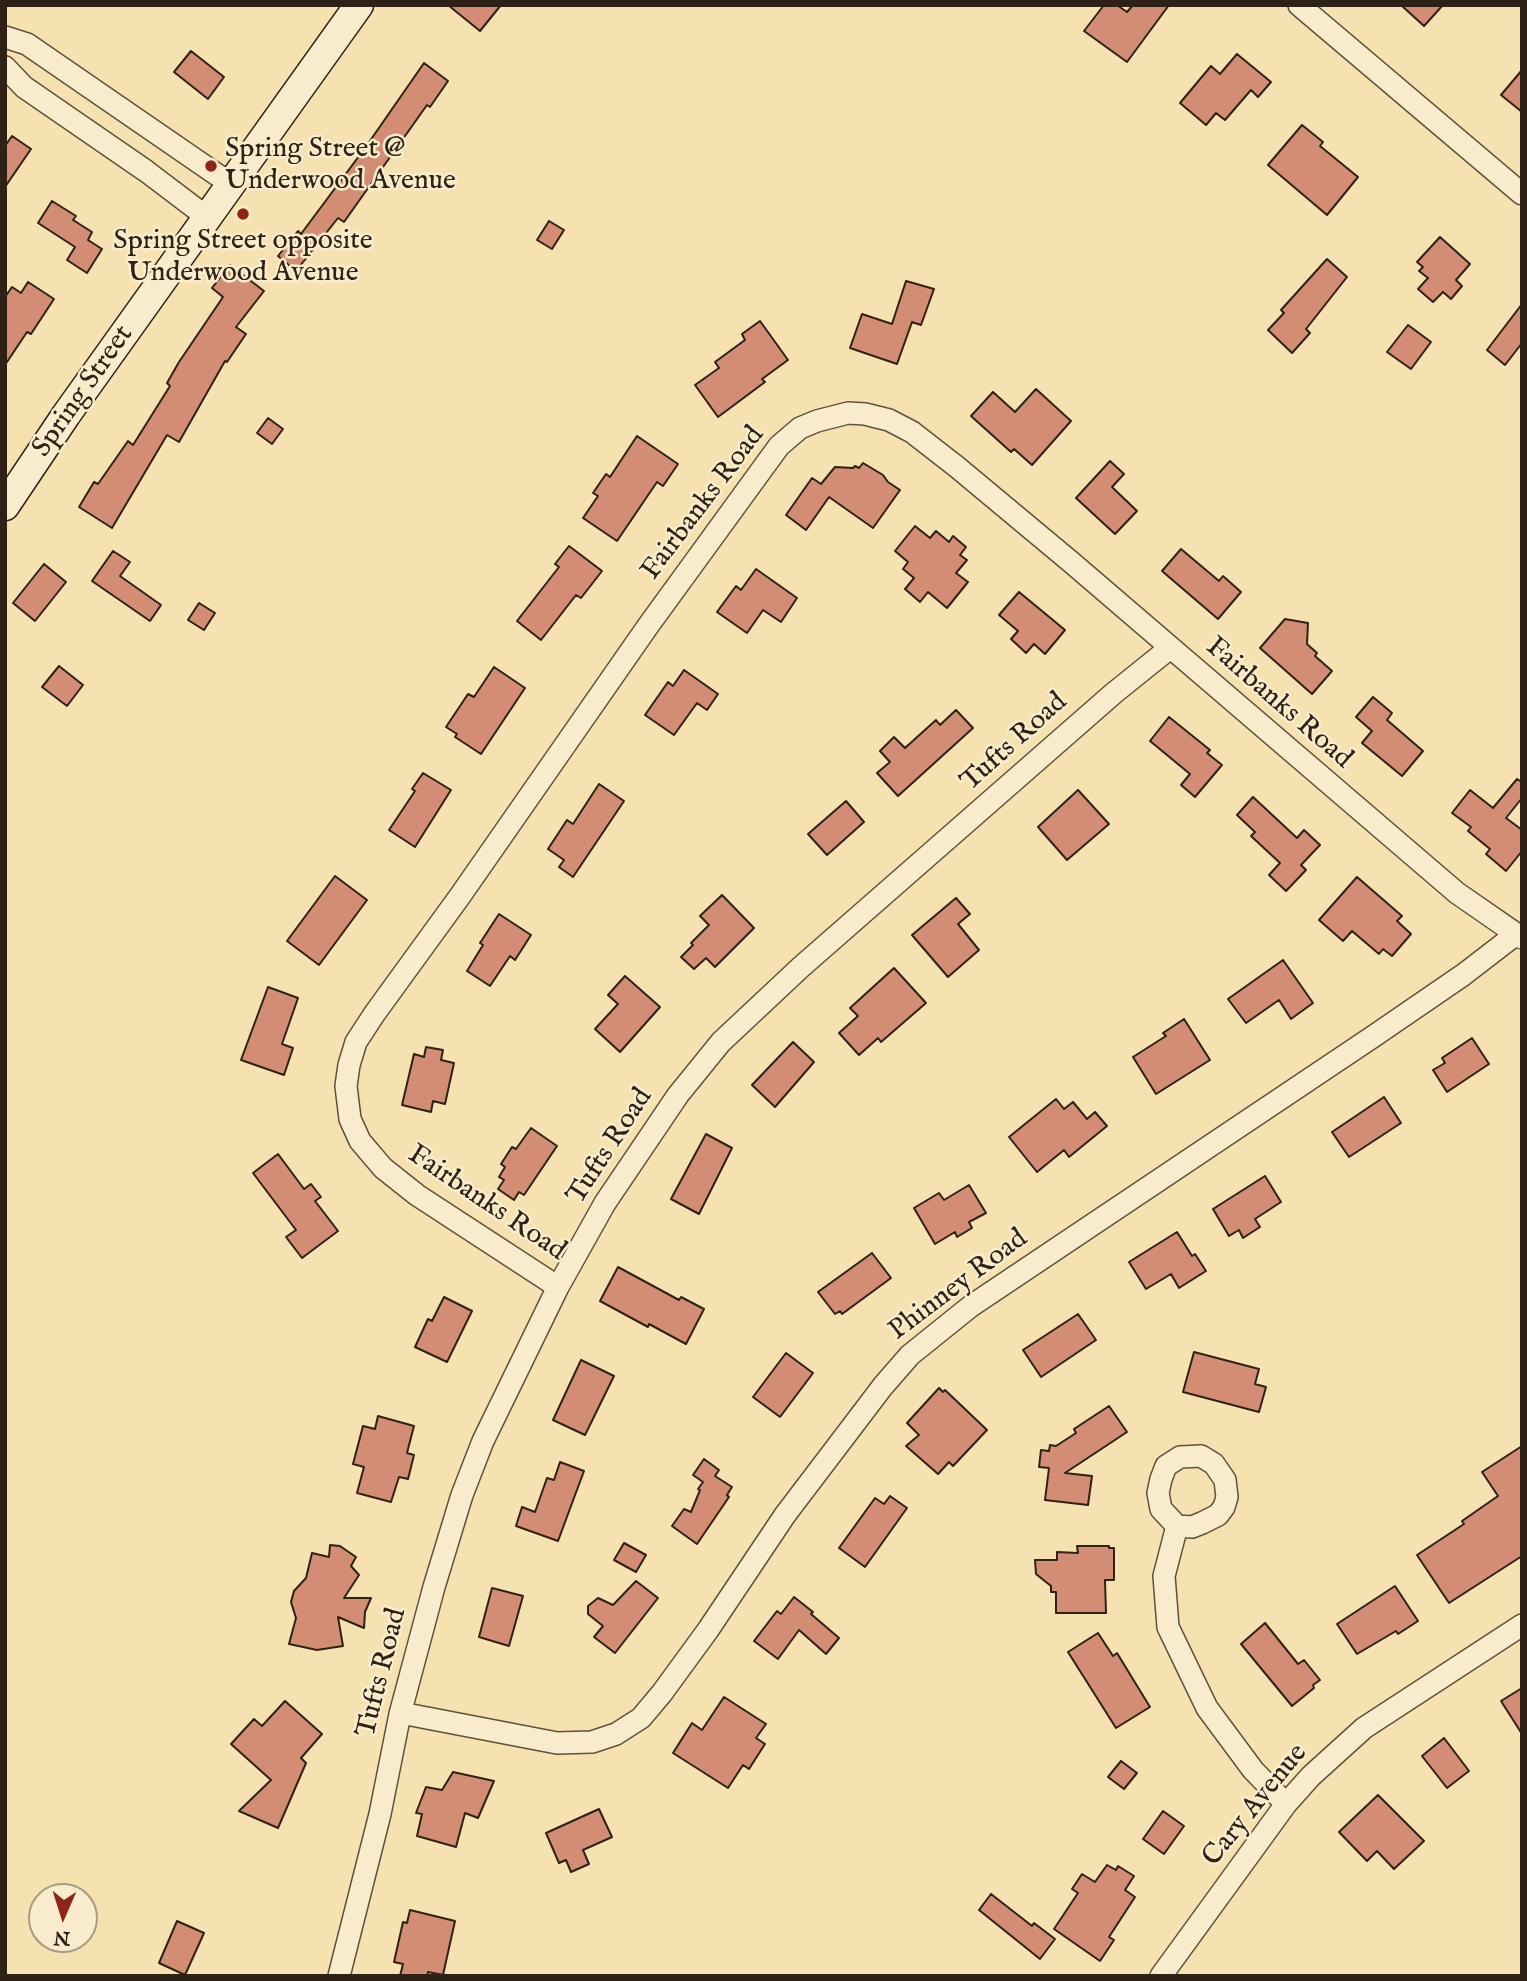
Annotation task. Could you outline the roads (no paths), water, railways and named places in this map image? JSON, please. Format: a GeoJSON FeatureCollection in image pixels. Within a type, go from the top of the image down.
{"type":"FeatureCollection","features":[{"type":"Feature","properties":{"kind":"main road","name":"Spring Street"},"geometry":{"type":"LineString","coordinates":[[5,506],[66,415],[359,5]]}},
{"type":"Feature","properties":{"kind":"street"},"geometry":{"type":"LineString","coordinates":[[1299,5],[1522,194]]}},
{"type":"Feature","properties":{"kind":"street"},"geometry":{"type":"LineString","coordinates":[[5,37],[27,44],[232,185]]}},
{"type":"Feature","properties":{"kind":"street"},"geometry":{"type":"LineString","coordinates":[[5,67],[24,87],[146,171],[208,218]]}},
{"type":"Feature","properties":{"kind":"street","name":"Fairbanks Road"},"geometry":{"type":"LineString","coordinates":[[558,1287],[417,1195],[383,1168],[360,1140],[351,1119],[346,1086],[349,1065],[356,1042],[375,1013],[648,626],[779,446],[800,428],[848,413],[889,420],[912,432],[957,467],[1426,867],[1518,936]]}},
{"type":"Feature","properties":{"kind":"street","name":"Tufts Road"},"geometry":{"type":"LineString","coordinates":[[339,1976],[433,1587],[462,1495],[483,1441],[558,1287],[605,1203],[678,1096],[721,1042],[801,967],[1114,692],[1170,648]]}},
{"type":"Feature","properties":{"kind":"street","name":"Phinney Road"},"geometry":{"type":"LineString","coordinates":[[401,1713],[557,1743],[592,1742],[616,1734],[641,1718],[708,1630],[785,1515],[883,1385],[910,1355],[971,1306],[1374,1036],[1518,936]]}},
{"type":"Feature","properties":{"kind":"street"},"geometry":{"type":"LineString","coordinates":[[1177,1526],[1164,1576],[1168,1627],[1207,1708],[1253,1770],[1286,1804]]}},
{"type":"Feature","properties":{"kind":"street","name":"Cary Avenue"},"geometry":{"type":"LineString","coordinates":[[1161,1976],[1286,1804],[1311,1776],[1364,1728],[1522,1625]]}},
{"type":"Feature","properties":{"kind":"place","name":"Spring Street @ Underwood Avenue"},"geometry":{"type":"Point","coordinates":[211,166]}},
{"type":"Feature","properties":{"kind":"place","name":"Spring Street opposite Underwood Avenue"},"geometry":{"type":"Point","coordinates":[243,214]}}]}
